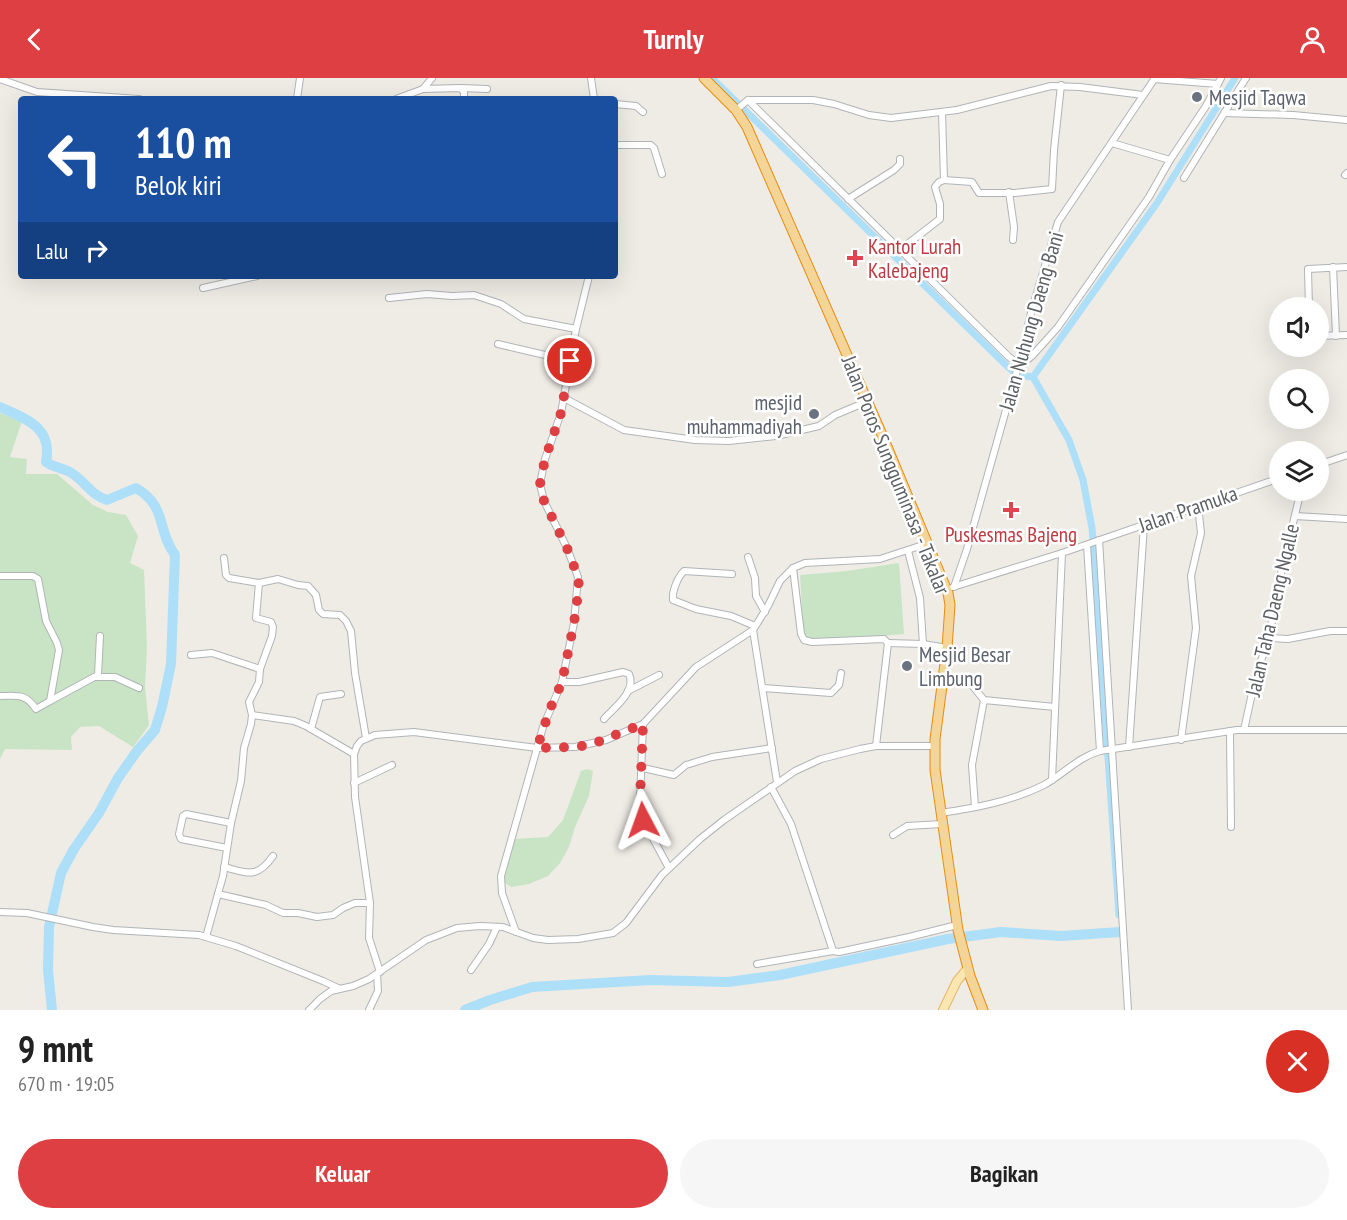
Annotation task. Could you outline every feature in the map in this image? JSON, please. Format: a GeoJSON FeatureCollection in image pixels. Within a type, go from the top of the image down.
{"type":"FeatureCollection","features":[{"type":"Feature","properties":{"kind":"highway","name":"Jalan Poros Sungguminasa - Takalar"},"geometry":{"type":"LineString","coordinates":[[705,78],[743,104],[747,127],[928,543],[950,587],[947,648],[934,746],[940,813],[959,931],[968,968],[983,1010]]}},
{"type":"Feature","properties":{"kind":"main road"},"geometry":{"type":"LineString","coordinates":[[943,1010],[957,981],[968,968]]}},
{"type":"Feature","properties":{"kind":"street"},"geometry":{"type":"LineString","coordinates":[[297,96],[300,78]]}},
{"type":"Feature","properties":{"kind":"street"},"geometry":{"type":"LineString","coordinates":[[423,88],[432,78]]}},
{"type":"Feature","properties":{"kind":"street"},"geometry":{"type":"LineString","coordinates":[[591,78],[594,96]]}},
{"type":"Feature","properties":{"kind":"street"},"geometry":{"type":"LineString","coordinates":[[1184,178],[1246,78]]}},
{"type":"Feature","properties":{"kind":"street"},"geometry":{"type":"LineString","coordinates":[[0,79],[37,92],[95,96]]}},
{"type":"Feature","properties":{"kind":"street"},"geometry":{"type":"LineString","coordinates":[[743,104],[901,249],[1018,365],[1032,356],[1058,327],[1149,196],[1220,81],[1155,79]]}},
{"type":"Feature","properties":{"kind":"street","name":"Jalan Nuhung Daeng Bani"},"geometry":{"type":"LineString","coordinates":[[950,587],[967,549],[1058,222],[1155,79]]}},
{"type":"Feature","properties":{"kind":"street"},"geometry":{"type":"LineString","coordinates":[[743,104],[813,100],[885,118],[942,112],[1060,85],[1143,95]]}},
{"type":"Feature","properties":{"kind":"street"},"geometry":{"type":"LineString","coordinates":[[901,249],[940,219],[935,188],[939,182],[944,180],[972,182],[979,193],[1053,188],[1060,85]]}},
{"type":"Feature","properties":{"kind":"street"},"geometry":{"type":"LineString","coordinates":[[403,96],[423,88],[487,89]]}},
{"type":"Feature","properties":{"kind":"street"},"geometry":{"type":"LineString","coordinates":[[460,88],[464,96]]}},
{"type":"Feature","properties":{"kind":"street"},"geometry":{"type":"LineString","coordinates":[[618,104],[636,106],[643,112]]}},
{"type":"Feature","properties":{"kind":"street"},"geometry":{"type":"LineString","coordinates":[[942,112],[944,180]]}},
{"type":"Feature","properties":{"kind":"street"},"geometry":{"type":"LineString","coordinates":[[1224,113],[1293,115],[1347,120]]}},
{"type":"Feature","properties":{"kind":"street"},"geometry":{"type":"LineString","coordinates":[[1112,143],[1170,160]]}},
{"type":"Feature","properties":{"kind":"street"},"geometry":{"type":"LineString","coordinates":[[618,145],[651,145],[662,174]]}},
{"type":"Feature","properties":{"kind":"street"},"geometry":{"type":"LineString","coordinates":[[848,199],[886,176],[900,164],[900,159]]}},
{"type":"Feature","properties":{"kind":"street"},"geometry":{"type":"LineString","coordinates":[[1009,192],[1014,227],[1013,240]]}},
{"type":"Feature","properties":{"kind":"street"},"geometry":{"type":"LineString","coordinates":[[1334,267],[1336,336]]}},
{"type":"Feature","properties":{"kind":"street"},"geometry":{"type":"LineString","coordinates":[[1309,297],[1308,269],[1347,267]]}},
{"type":"Feature","properties":{"kind":"street"},"geometry":{"type":"LineString","coordinates":[[203,288],[244,279]]}},
{"type":"Feature","properties":{"kind":"street"},"geometry":{"type":"LineString","coordinates":[[516,932],[502,893],[501,876],[537,748],[562,682],[574,623],[579,581],[567,548],[544,501],[540,484],[545,459],[564,398],[576,329],[588,279]]}},
{"type":"Feature","properties":{"kind":"street"},"geometry":{"type":"LineString","coordinates":[[389,298],[427,294],[474,296],[501,304],[525,319],[576,329]]}},
{"type":"Feature","properties":{"kind":"street"},"geometry":{"type":"LineString","coordinates":[[1329,336],[1347,335]]}},
{"type":"Feature","properties":{"kind":"street"},"geometry":{"type":"LineString","coordinates":[[498,344],[570,361]]}},
{"type":"Feature","properties":{"kind":"street"},"geometry":{"type":"LineString","coordinates":[[564,398],[624,430],[695,440],[729,441],[776,436],[819,426],[835,415],[866,402]]}},
{"type":"Feature","properties":{"kind":"street"},"geometry":{"type":"LineString","coordinates":[[1329,461],[1347,455]]}},
{"type":"Feature","properties":{"kind":"street","name":"Jalan Pramuka"},"geometry":{"type":"LineString","coordinates":[[950,587],[1062,553],[1269,482]]}},
{"type":"Feature","properties":{"kind":"street","name":"Jalan Taha Daeng Ngalle"},"geometry":{"type":"LineString","coordinates":[[1244,730],[1256,675],[1269,638],[1278,586],[1298,501]]}},
{"type":"Feature","properties":{"kind":"street"},"geometry":{"type":"LineString","coordinates":[[1181,740],[1196,628],[1191,576],[1201,533],[1198,505]]}},
{"type":"Feature","properties":{"kind":"street"},"geometry":{"type":"LineString","coordinates":[[1295,516],[1347,519]]}},
{"type":"Feature","properties":{"kind":"street"},"geometry":{"type":"LineString","coordinates":[[1129,747],[1144,525]]}},
{"type":"Feature","properties":{"kind":"street"},"geometry":{"type":"LineString","coordinates":[[1098,541],[1128,1010]]}},
{"type":"Feature","properties":{"kind":"street"},"geometry":{"type":"LineString","coordinates":[[369,1010],[378,991],[379,973],[369,938],[370,903],[354,783],[354,754],[357,746],[366,738],[383,734],[414,732],[537,748],[590,745],[643,724],[696,667],[754,628],[765,612],[780,581],[793,568],[813,562],[880,559],[928,543]]}},
{"type":"Feature","properties":{"kind":"street"},"geometry":{"type":"LineString","coordinates":[[1088,544],[1101,751]]}},
{"type":"Feature","properties":{"kind":"street"},"geometry":{"type":"LineString","coordinates":[[908,551],[920,598],[923,644]]}},
{"type":"Feature","properties":{"kind":"street"},"geometry":{"type":"LineString","coordinates":[[1052,780],[1062,553]]}},
{"type":"Feature","properties":{"kind":"street"},"geometry":{"type":"LineString","coordinates":[[748,557],[755,578],[756,596],[765,612]]}},
{"type":"Feature","properties":{"kind":"street"},"geometry":{"type":"LineString","coordinates":[[224,558],[226,575],[229,578],[259,583],[278,579],[308,586],[316,595],[322,614],[340,615],[346,621],[351,631],[355,673],[366,738]]}},
{"type":"Feature","properties":{"kind":"street"},"geometry":{"type":"LineString","coordinates":[[793,568],[801,634],[804,640],[812,642],[884,639],[888,643],[923,644],[947,648]]}},
{"type":"Feature","properties":{"kind":"street"},"geometry":{"type":"LineString","coordinates":[[732,574],[685,571],[680,574],[672,598],[686,606],[731,616],[754,628]]}},
{"type":"Feature","properties":{"kind":"street"},"geometry":{"type":"LineString","coordinates":[[0,576],[33,576],[40,583],[46,621],[58,646],[50,702]]}},
{"type":"Feature","properties":{"kind":"street"},"geometry":{"type":"LineString","coordinates":[[206,937],[224,867],[240,781],[244,748],[252,715],[249,702],[259,682],[260,669],[272,636],[271,622],[256,618],[259,583]]}},
{"type":"Feature","properties":{"kind":"street"},"geometry":{"type":"LineString","coordinates":[[754,628],[777,782]]}},
{"type":"Feature","properties":{"kind":"street"},"geometry":{"type":"LineString","coordinates":[[1269,638],[1287,639],[1320,632],[1347,631]]}},
{"type":"Feature","properties":{"kind":"street"},"geometry":{"type":"LineString","coordinates":[[96,677],[99,670],[100,636]]}},
{"type":"Feature","properties":{"kind":"street"},"geometry":{"type":"LineString","coordinates":[[876,746],[888,643]]}},
{"type":"Feature","properties":{"kind":"street"},"geometry":{"type":"LineString","coordinates":[[191,655],[212,653],[260,669]]}},
{"type":"Feature","properties":{"kind":"street"},"geometry":{"type":"LineString","coordinates":[[562,682],[579,682],[626,672],[631,679],[628,691]]}},
{"type":"Feature","properties":{"kind":"street"},"geometry":{"type":"LineString","coordinates":[[763,688],[831,693],[839,684],[841,673]]}},
{"type":"Feature","properties":{"kind":"street"},"geometry":{"type":"LineString","coordinates":[[604,719],[628,691],[659,675]]}},
{"type":"Feature","properties":{"kind":"street"},"geometry":{"type":"LineString","coordinates":[[0,696],[27,698],[36,709],[96,677],[115,677],[139,688]]}},
{"type":"Feature","properties":{"kind":"street"},"geometry":{"type":"LineString","coordinates":[[942,678],[971,684],[984,700],[1055,707]]}},
{"type":"Feature","properties":{"kind":"street"},"geometry":{"type":"LineString","coordinates":[[311,729],[320,697],[341,694]]}},
{"type":"Feature","properties":{"kind":"street"},"geometry":{"type":"LineString","coordinates":[[975,807],[972,765],[984,700]]}},
{"type":"Feature","properties":{"kind":"street"},"geometry":{"type":"LineString","coordinates":[[252,715],[294,721],[354,754]]}},
{"type":"Feature","properties":{"kind":"street"},"geometry":{"type":"LineString","coordinates":[[643,724],[640,799],[643,820],[669,868]]}},
{"type":"Feature","properties":{"kind":"street"},"geometry":{"type":"LineString","coordinates":[[940,813],[1008,800],[1052,780],[1084,757],[1101,751],[1230,731],[1347,730]]}},
{"type":"Feature","properties":{"kind":"street"},"geometry":{"type":"LineString","coordinates":[[1230,731],[1231,827]]}},
{"type":"Feature","properties":{"kind":"street"},"geometry":{"type":"LineString","coordinates":[[309,1010],[320,999],[338,988],[353,986],[379,973],[426,940],[450,930],[480,926],[497,927],[532,938],[548,940],[578,939],[613,933],[626,923],[669,868],[718,825],[777,782],[804,766],[821,759],[876,746],[934,746]]}},
{"type":"Feature","properties":{"kind":"street"},"geometry":{"type":"LineString","coordinates":[[643,768],[674,775],[686,765],[712,757],[772,748]]}},
{"type":"Feature","properties":{"kind":"street"},"geometry":{"type":"LineString","coordinates":[[354,783],[392,765]]}},
{"type":"Feature","properties":{"kind":"street"},"geometry":{"type":"LineString","coordinates":[[771,787],[791,824],[833,951]]}},
{"type":"Feature","properties":{"kind":"street"},"geometry":{"type":"LineString","coordinates":[[227,848],[181,839],[179,834],[183,816],[186,814],[231,823]]}},
{"type":"Feature","properties":{"kind":"street"},"geometry":{"type":"LineString","coordinates":[[893,835],[907,826],[942,824]]}},
{"type":"Feature","properties":{"kind":"street"},"geometry":{"type":"LineString","coordinates":[[224,867],[256,873],[264,868],[273,856]]}},
{"type":"Feature","properties":{"kind":"street"},"geometry":{"type":"LineString","coordinates":[[218,894],[266,904],[283,913],[317,917],[333,915],[355,903],[370,903]]}},
{"type":"Feature","properties":{"kind":"street"},"geometry":{"type":"LineString","coordinates":[[0,912],[43,916],[93,927],[178,932],[206,937],[236,946],[338,988]]}},
{"type":"Feature","properties":{"kind":"street"},"geometry":{"type":"LineString","coordinates":[[471,970],[492,940],[497,927]]}},
{"type":"Feature","properties":{"kind":"street"},"geometry":{"type":"LineString","coordinates":[[757,964],[959,931]]}},
{"type":"Feature","properties":{"kind":"green space"},"geometry":{"type":"Polygon","coordinates":[[[0,413],[22,421],[10,457],[27,459],[26,474],[57,474],[93,505],[108,512],[126,515],[138,536],[130,563],[144,570],[147,647],[145,687],[149,725],[133,747],[99,726],[80,727],[71,737],[72,750],[5,749],[0,759],[0,413]]]}},
{"type":"Feature","properties":{"kind":"green space"},"geometry":{"type":"Polygon","coordinates":[[[899,563],[904,634],[804,642],[800,575],[899,563]]]}},
{"type":"Feature","properties":{"kind":"green space"},"geometry":{"type":"Polygon","coordinates":[[[587,769],[593,771],[589,796],[569,847],[560,863],[548,876],[529,884],[511,887],[504,882],[512,839],[548,837],[563,820],[581,771],[587,769]]]}},
{"type":"Feature","properties":{"kind":"waterway"},"geometry":{"type":"LineString","coordinates":[[712,78],[1008,367],[1017,375],[1033,377]]}},
{"type":"Feature","properties":{"kind":"waterway"},"geometry":{"type":"LineString","coordinates":[[1033,377],[1157,203],[1235,78]]}},
{"type":"Feature","properties":{"kind":"waterway"},"geometry":{"type":"LineString","coordinates":[[1033,377],[1069,440],[1083,480],[1092,528],[1119,915]]}},
{"type":"Feature","properties":{"kind":"waterway"},"geometry":{"type":"LineString","coordinates":[[0,407],[28,420],[41,432],[47,450],[46,462],[73,474],[101,498],[107,500],[136,488],[146,495],[157,511],[165,536],[175,555],[171,664],[162,707],[155,730],[118,778],[61,873],[49,927],[48,970],[52,1010]]}},
{"type":"Feature","properties":{"kind":"waterway"},"geometry":{"type":"LineString","coordinates":[[465,1010],[532,987],[650,980],[728,982],[780,975],[948,939],[1001,932],[1061,936],[1120,932]]}},
{"type":"Feature","properties":{"kind":"place","name":"Mesjid Taqwa"},"geometry":{"type":"Point","coordinates":[1197,97]}},
{"type":"Feature","properties":{"kind":"place","name":"Kantor Lurah Kalebajeng"},"geometry":{"type":"Point","coordinates":[855,258]}},
{"type":"Feature","properties":{"kind":"place","name":"mesjid muhammadiyah"},"geometry":{"type":"Point","coordinates":[814,414]}},
{"type":"Feature","properties":{"kind":"place","name":"Puskesmas Bajeng"},"geometry":{"type":"Point","coordinates":[1011,510]}},
{"type":"Feature","properties":{"kind":"place","name":"Mesjid Besar Limbung"},"geometry":{"type":"Point","coordinates":[907,666]}},
{"type":"Feature","properties":{"kind":"route"},"geometry":{"type":"LineString","coordinates":[[570,361],[561,413],[541,472],[540,484],[544,501],[567,548],[578,577],[579,587],[562,682],[543,727],[537,748],[590,745],[643,724],[640,799],[643,820]]}}]}
